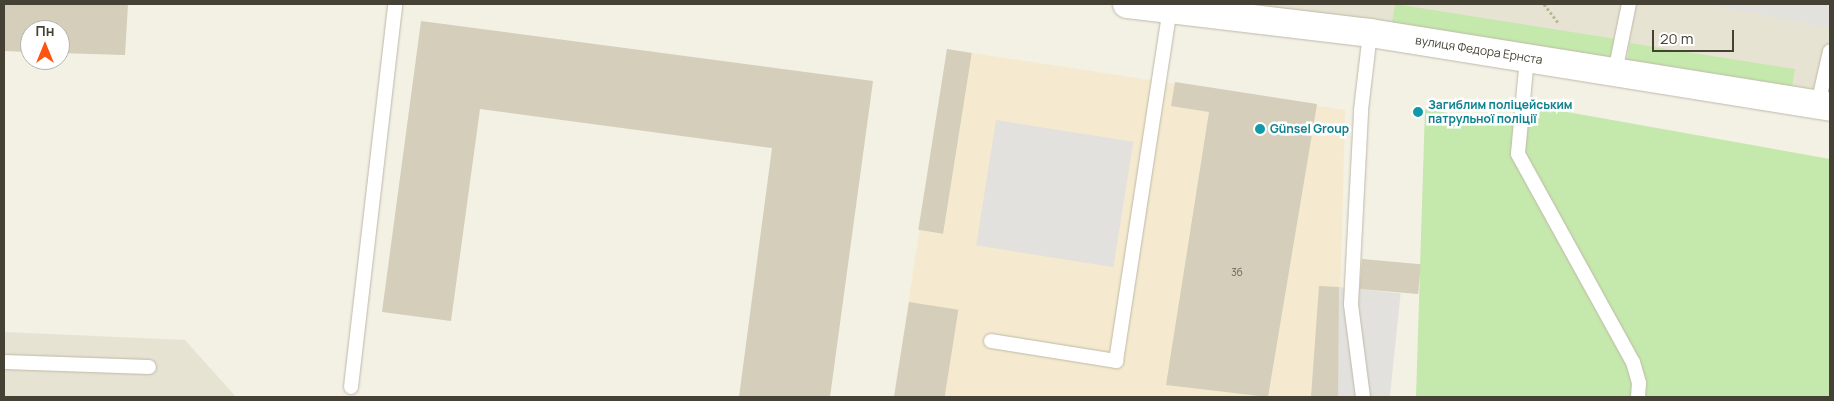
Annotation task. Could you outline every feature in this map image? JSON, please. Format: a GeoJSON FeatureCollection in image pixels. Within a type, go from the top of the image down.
{"type":"FeatureCollection","features":[{"type":"Feature","properties":{"kind":"street","name":"вулиця Федора Ернста"},"geometry":{"type":"LineString","coordinates":[[1127,4],[1170,9],[1218,9],[1824,105]]}},
{"type":"Feature","properties":{"kind":"lane"},"geometry":{"type":"LineString","coordinates":[[351,387],[395,4]]}},
{"type":"Feature","properties":{"kind":"lane"},"geometry":{"type":"LineString","coordinates":[[1615,72],[1629,4]]}},
{"type":"Feature","properties":{"kind":"lane"},"geometry":{"type":"LineString","coordinates":[[991,342],[1116,361],[1170,9]]}},
{"type":"Feature","properties":{"kind":"lane"},"geometry":{"type":"LineString","coordinates":[[1363,397],[1351,304],[1361,110],[1370,33]]}},
{"type":"Feature","properties":{"kind":"lane"},"geometry":{"type":"LineString","coordinates":[[1824,105],[1830,51]]}},
{"type":"Feature","properties":{"kind":"lane"},"geometry":{"type":"LineString","coordinates":[[1527,58],[1518,154],[1633,362],[1639,384],[1638,397]]}},
{"type":"Feature","properties":{"kind":"lane"},"geometry":{"type":"LineString","coordinates":[[4,362],[149,368]]}},
{"type":"Feature","properties":{"kind":"path"},"geometry":{"type":"LineString","coordinates":[[1544,4],[1560,24]]}},
{"type":"Feature","properties":{"kind":"shaded area"},"geometry":{"type":"Polygon","coordinates":[[[1127,4],[1830,4],[1830,107],[1127,4]]]}},
{"type":"Feature","properties":{"kind":"shaded area"},"geometry":{"type":"Polygon","coordinates":[[[1703,4],[1830,4],[1830,28],[1703,4]]]}},
{"type":"Feature","properties":{"kind":"shaded area","name":"Günsel Group"},"geometry":{"type":"Polygon","coordinates":[[[947,49],[1345,110],[1338,397],[894,397],[947,49]]]}},
{"type":"Feature","properties":{"kind":"shaded area"},"geometry":{"type":"Polygon","coordinates":[[[996,120],[1133,142],[1113,267],[976,245],[996,120]]]}},
{"type":"Feature","properties":{"kind":"shaded area"},"geometry":{"type":"Polygon","coordinates":[[[1339,287],[1401,293],[1390,397],[1328,396],[1339,287]]]}},
{"type":"Feature","properties":{"kind":"shaded area"},"geometry":{"type":"Polygon","coordinates":[[[4,332],[185,340],[236,397],[4,397],[4,332]]]}},
{"type":"Feature","properties":{"kind":"green space"},"geometry":{"type":"Polygon","coordinates":[[[1395,4],[1616,39],[1613,58],[1392,23],[1395,4]]]}},
{"type":"Feature","properties":{"kind":"green space"},"geometry":{"type":"Polygon","coordinates":[[[1630,43],[1795,69],[1792,86],[1627,60],[1630,43]]]}},
{"type":"Feature","properties":{"kind":"green space"},"geometry":{"type":"Polygon","coordinates":[[[1522,104],[1830,159],[1830,397],[1416,397],[1425,109],[1519,126],[1522,104]]]}},
{"type":"Feature","properties":{"kind":"building"},"geometry":{"type":"Polygon","coordinates":[[[4,4],[128,4],[125,55],[70,53],[70,20],[20,20],[20,52],[4,51],[4,4]]]}},
{"type":"Feature","properties":{"kind":"building"},"geometry":{"type":"Polygon","coordinates":[[[421,21],[873,81],[830,397],[739,397],[772,148],[480,109],[451,321],[382,312],[421,21]]]}},
{"type":"Feature","properties":{"kind":"building"},"geometry":{"type":"Polygon","coordinates":[[[947,49],[972,53],[943,234],[918,230],[947,49]]]}},
{"type":"Feature","properties":{"kind":"building"},"geometry":{"type":"Polygon","coordinates":[[[1175,82],[1317,104],[1268,397],[1166,385],[1209,112],[1171,106],[1175,82]]]}},
{"type":"Feature","properties":{"kind":"building"},"geometry":{"type":"Polygon","coordinates":[[[1362,259],[1421,264],[1418,294],[1359,289],[1362,259]]]}},
{"type":"Feature","properties":{"kind":"building"},"geometry":{"type":"Polygon","coordinates":[[[1319,286],[1339,287],[1338,397],[1311,397],[1319,286]]]}},
{"type":"Feature","properties":{"kind":"building"},"geometry":{"type":"Polygon","coordinates":[[[909,302],[958,310],[945,397],[894,397],[909,302]]]}},
{"type":"Feature","properties":{"kind":"place","name":"Загиблим поліцейським патрульної поліції"},"geometry":{"type":"Point","coordinates":[1418,112]}},
{"type":"Feature","properties":{"kind":"place","name":"Günsel Group"},"geometry":{"type":"Point","coordinates":[1260,129]}}]}
